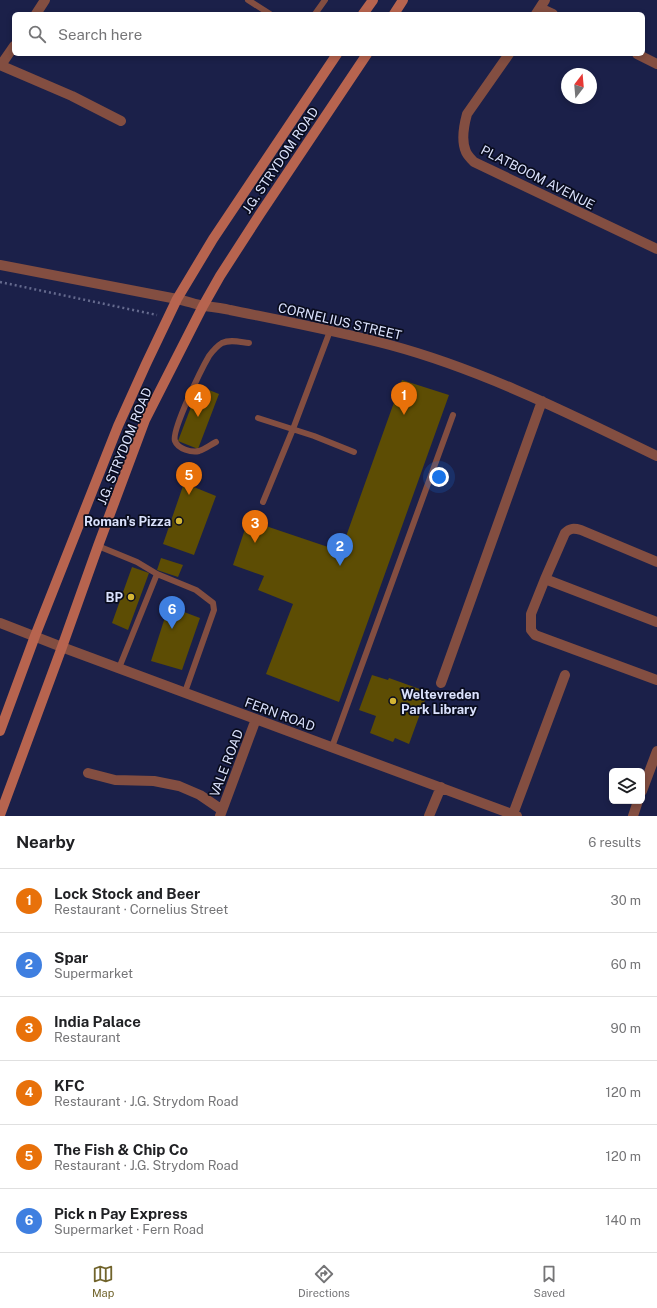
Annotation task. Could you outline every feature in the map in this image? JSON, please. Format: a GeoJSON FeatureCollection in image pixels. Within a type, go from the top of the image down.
{"type":"FeatureCollection","features":[{"type":"Feature","properties":{"kind":"street"},"geometry":{"type":"LineString","coordinates":[[37,12],[45,0]]}},
{"type":"Feature","properties":{"kind":"street"},"geometry":{"type":"LineString","coordinates":[[365,12],[373,0]]}},
{"type":"Feature","properties":{"kind":"street"},"geometry":{"type":"LineString","coordinates":[[395,12],[403,0]]}},
{"type":"Feature","properties":{"kind":"street"},"geometry":{"type":"LineString","coordinates":[[12,49],[0,65],[72,96],[121,121]]}},
{"type":"Feature","properties":{"kind":"street","name":"J.G. STRYDOM ROAD"},"geometry":{"type":"LineString","coordinates":[[0,731],[35,636],[118,426],[177,299],[214,239],[336,56]]}},
{"type":"Feature","properties":{"kind":"street","name":"J.G. STRYDOM ROAD"},"geometry":{"type":"LineString","coordinates":[[0,815],[98,546],[146,420],[203,306],[220,276],[366,56]]}},
{"type":"Feature","properties":{"kind":"street","name":"PLATBOOM AVENUE"},"geometry":{"type":"LineString","coordinates":[[508,56],[467,114],[464,139],[467,154],[474,162],[657,249]]}},
{"type":"Feature","properties":{"kind":"street"},"geometry":{"type":"LineString","coordinates":[[641,56],[657,64]]}},
{"type":"Feature","properties":{"kind":"street","name":"CORNELIUS STREET"},"geometry":{"type":"LineString","coordinates":[[0,265],[177,299],[203,306],[223,308],[391,345],[446,362],[491,379],[542,401],[657,456]]}},
{"type":"Feature","properties":{"kind":"street"},"geometry":{"type":"LineString","coordinates":[[441,683],[542,401]]}},
{"type":"Feature","properties":{"kind":"street"},"geometry":{"type":"LineString","coordinates":[[657,562],[581,530],[574,528],[569,529],[565,533],[531,614],[530,626],[535,635],[657,680]]}},
{"type":"Feature","properties":{"kind":"street"},"geometry":{"type":"LineString","coordinates":[[545,580],[657,622]]}},
{"type":"Feature","properties":{"kind":"street","name":"FERN ROAD"},"geometry":{"type":"LineString","coordinates":[[0,623],[515,815]]}},
{"type":"Feature","properties":{"kind":"street"},"geometry":{"type":"LineString","coordinates":[[515,815],[565,675]]}},
{"type":"Feature","properties":{"kind":"street","name":"VALE ROAD"},"geometry":{"type":"LineString","coordinates":[[221,813],[256,719]]}},
{"type":"Feature","properties":{"kind":"street"},"geometry":{"type":"LineString","coordinates":[[645,783],[657,751]]}},
{"type":"Feature","properties":{"kind":"street"},"geometry":{"type":"LineString","coordinates":[[88,773],[115,780],[154,781],[179,786],[200,794],[221,813]]}},
{"type":"Feature","properties":{"kind":"street"},"geometry":{"type":"LineString","coordinates":[[429,816],[441,787]]}},
{"type":"Feature","properties":{"kind":"street"},"geometry":{"type":"LineString","coordinates":[[633,816],[637,804]]}},
{"type":"Feature","properties":{"kind":"lane"},"geometry":{"type":"LineString","coordinates":[[248,0],[267,12]]}},
{"type":"Feature","properties":{"kind":"lane"},"geometry":{"type":"LineString","coordinates":[[316,12],[325,0]]}},
{"type":"Feature","properties":{"kind":"lane"},"geometry":{"type":"LineString","coordinates":[[263,502],[293,429],[330,331]]}},
{"type":"Feature","properties":{"kind":"lane"},"geometry":{"type":"LineString","coordinates":[[216,442],[199,451],[193,451],[178,446],[175,442],[174,436],[195,385],[211,354],[219,345],[226,342],[234,341],[249,343]]}},
{"type":"Feature","properties":{"kind":"lane"},"geometry":{"type":"LineString","coordinates":[[332,747],[453,415]]}},
{"type":"Feature","properties":{"kind":"lane"},"geometry":{"type":"LineString","coordinates":[[258,418],[293,429],[354,452]]}},
{"type":"Feature","properties":{"kind":"lane"},"geometry":{"type":"LineString","coordinates":[[98,546],[137,562],[157,574],[196,590],[212,601],[214,610],[209,628],[185,692]]}},
{"type":"Feature","properties":{"kind":"lane"},"geometry":{"type":"LineString","coordinates":[[118,668],[157,574]]}},
{"type":"Feature","properties":{"kind":"path"},"geometry":{"type":"LineString","coordinates":[[0,282],[169,318]]}},
{"type":"Feature","properties":{"kind":"building"},"geometry":{"type":"Polygon","coordinates":[[[402,380],[449,395],[339,702],[266,674],[293,604],[258,590],[264,576],[233,565],[248,520],[328,547],[337,539],[344,542],[402,380]]]}},
{"type":"Feature","properties":{"kind":"building"},"geometry":{"type":"Polygon","coordinates":[[[199,386],[219,394],[198,449],[178,441],[199,386]]]}},
{"type":"Feature","properties":{"kind":"building"},"geometry":{"type":"Polygon","coordinates":[[[184,483],[216,496],[194,555],[163,544],[184,483]]]}},
{"type":"Feature","properties":{"kind":"building"},"geometry":{"type":"Polygon","coordinates":[[[161,558],[183,565],[178,577],[157,570],[161,558]]]}},
{"type":"Feature","properties":{"kind":"building"},"geometry":{"type":"Polygon","coordinates":[[[132,567],[149,573],[128,630],[112,623],[132,567]]]}},
{"type":"Feature","properties":{"kind":"building"},"geometry":{"type":"Polygon","coordinates":[[[176,609],[200,618],[182,670],[151,661],[166,614],[176,609]]]}},
{"type":"Feature","properties":{"kind":"building","name":"Weltevreden Park Library"},"geometry":{"type":"Polygon","coordinates":[[[372,675],[388,680],[389,678],[428,692],[409,744],[395,738],[393,742],[370,733],[376,716],[359,710],[372,675]]]}},
{"type":"Feature","properties":{"kind":"place","name":"Lock Stock and Beer"},"geometry":{"type":"Point","coordinates":[404,415]}},
{"type":"Feature","properties":{"kind":"place","name":"KFC"},"geometry":{"type":"Point","coordinates":[198,417]}},
{"type":"Feature","properties":{"kind":"place","name":"The Fish & Chip Co"},"geometry":{"type":"Point","coordinates":[189,495]}},
{"type":"Feature","properties":{"kind":"place","name":"Roman's Pizza"},"geometry":{"type":"Point","coordinates":[179,521]}},
{"type":"Feature","properties":{"kind":"place","name":"India Palace"},"geometry":{"type":"Point","coordinates":[255,543]}},
{"type":"Feature","properties":{"kind":"place","name":"Spar"},"geometry":{"type":"Point","coordinates":[340,566]}},
{"type":"Feature","properties":{"kind":"place","name":"BP"},"geometry":{"type":"Point","coordinates":[131,597]}},
{"type":"Feature","properties":{"kind":"place","name":"Pick n Pay Express"},"geometry":{"type":"Point","coordinates":[172,629]}},
{"type":"Feature","properties":{"kind":"place","name":"Weltevreden Park Library"},"geometry":{"type":"Point","coordinates":[393,701]}}]}
